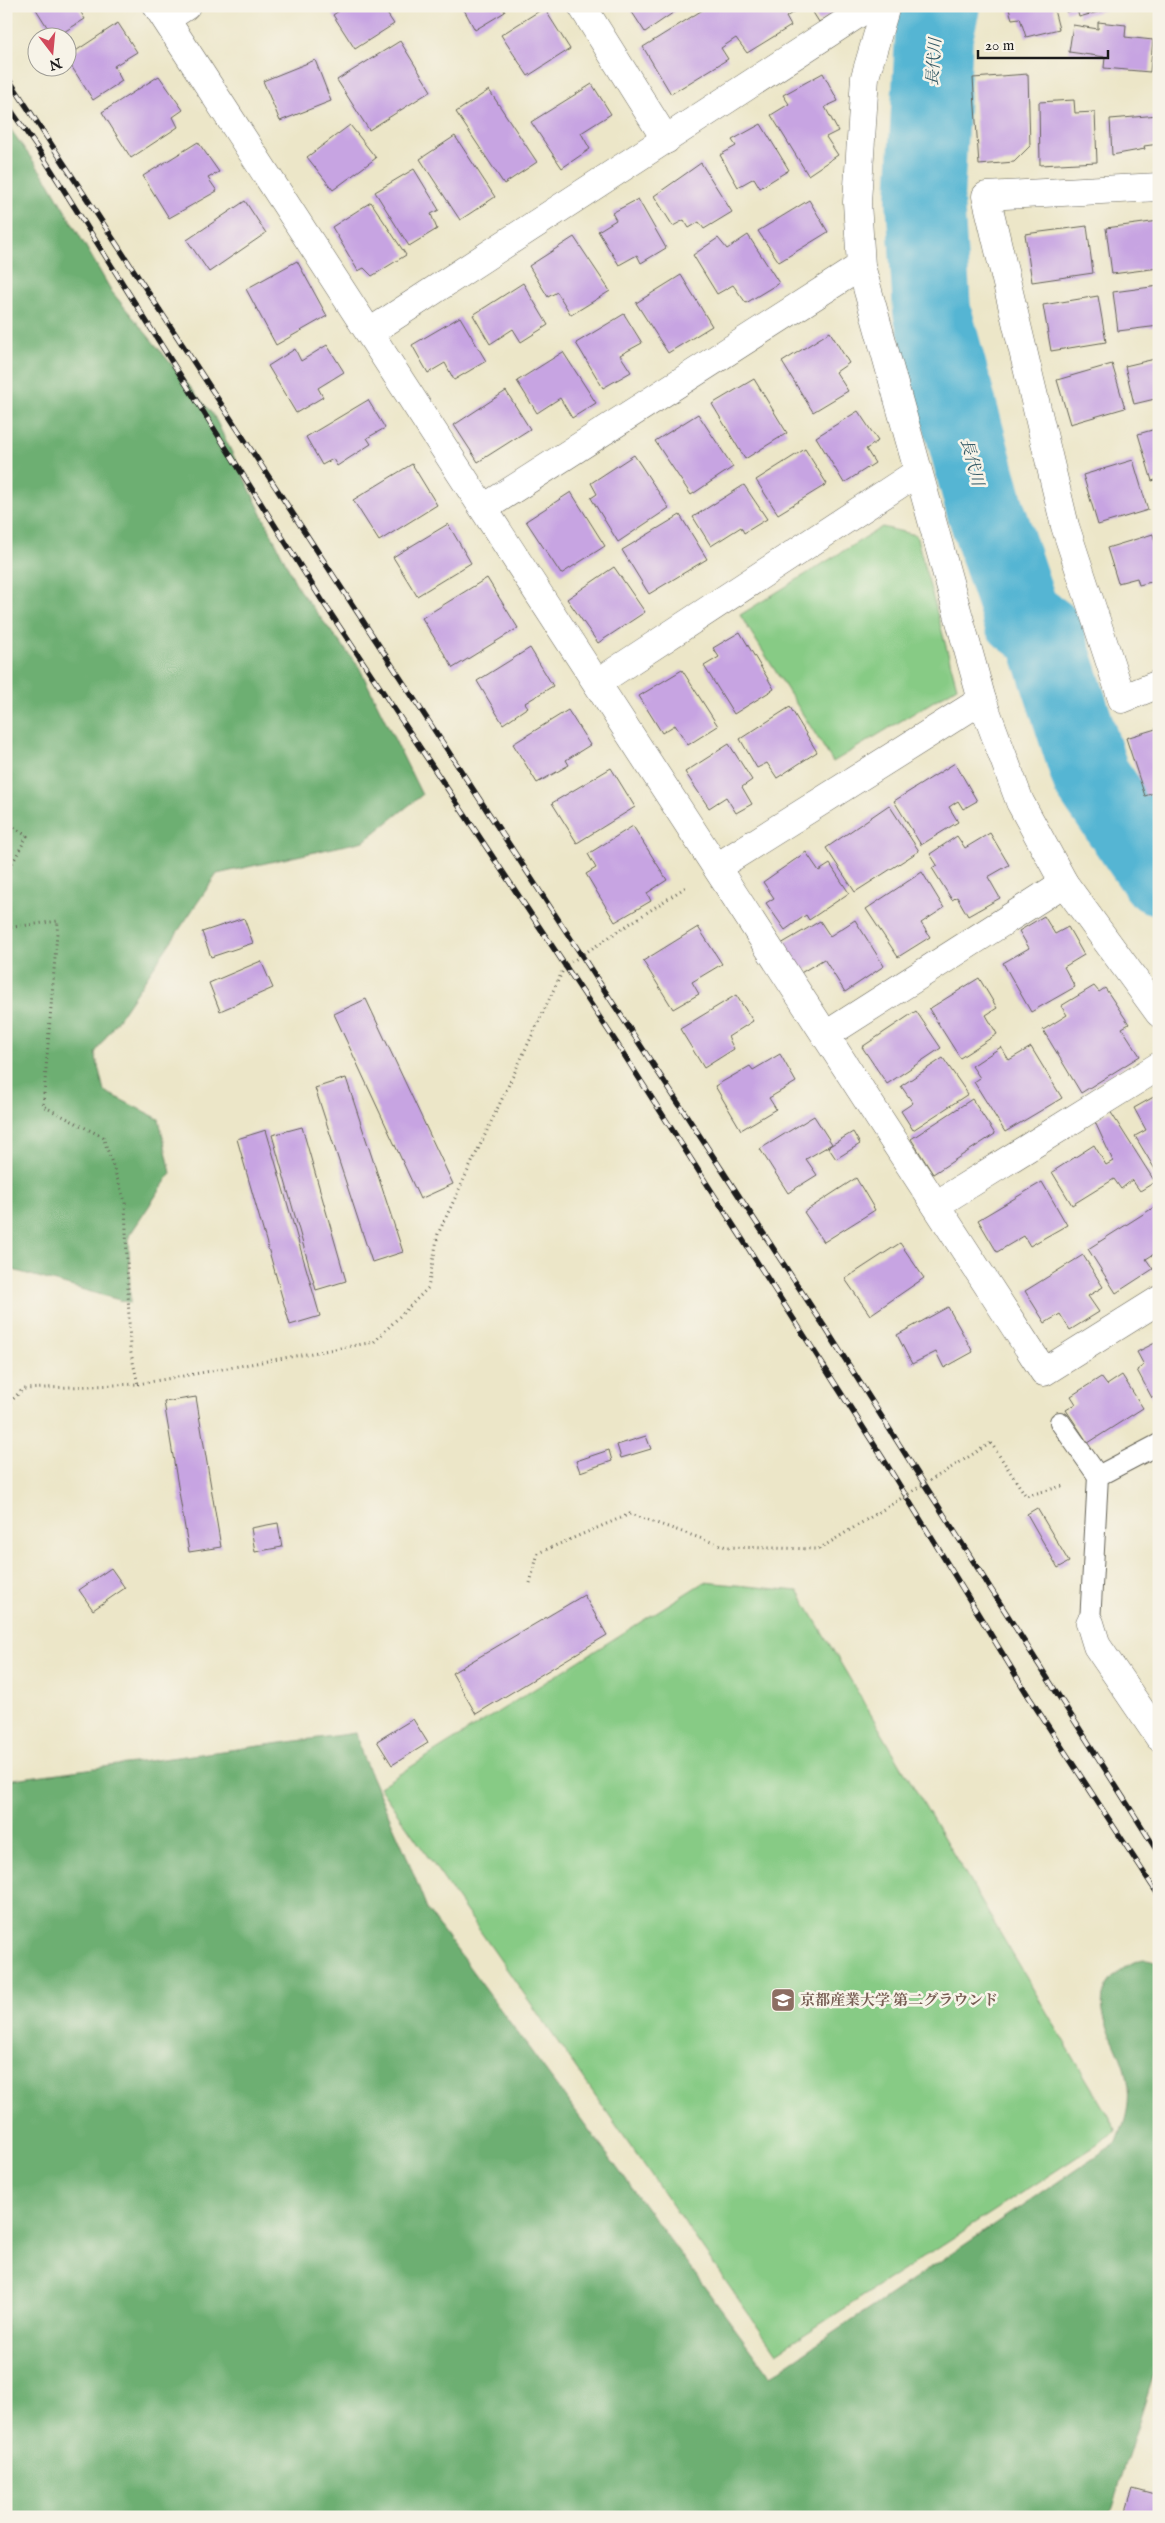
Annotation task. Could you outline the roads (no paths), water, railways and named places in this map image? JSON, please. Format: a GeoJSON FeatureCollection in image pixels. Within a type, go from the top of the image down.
{"type":"FeatureCollection","features":[{"type":"Feature","properties":{"kind":"street"},"geometry":{"type":"LineString","coordinates":[[582,6],[666,140]]}},
{"type":"Feature","properties":{"kind":"street"},"geometry":{"type":"LineString","coordinates":[[370,332],[870,6]]}},
{"type":"Feature","properties":{"kind":"street"},"geometry":{"type":"LineString","coordinates":[[886,6],[865,77],[857,202],[861,266],[982,700],[1020,802],[1064,883],[1159,1013]]}},
{"type":"Feature","properties":{"kind":"street"},"geometry":{"type":"LineString","coordinates":[[170,11],[370,332],[1044,1372],[1159,1300]]}},
{"type":"Feature","properties":{"kind":"street"},"geometry":{"type":"LineString","coordinates":[[1159,187],[986,196],[1065,526],[1122,699],[1159,684]]}},
{"type":"Feature","properties":{"kind":"street"},"geometry":{"type":"LineString","coordinates":[[484,508],[861,266]]}},
{"type":"Feature","properties":{"kind":"street"},"geometry":{"type":"LineString","coordinates":[[597,683],[918,472]]}},
{"type":"Feature","properties":{"kind":"street"},"geometry":{"type":"LineString","coordinates":[[717,867],[982,700]]}},
{"type":"Feature","properties":{"kind":"street"},"geometry":{"type":"LineString","coordinates":[[826,1035],[1064,883]]}},
{"type":"Feature","properties":{"kind":"street"},"geometry":{"type":"LineString","coordinates":[[936,1206],[1159,1066]]}},
{"type":"Feature","properties":{"kind":"street"},"geometry":{"type":"LineString","coordinates":[[1090,1623],[1097,1646],[1159,1737]]}},
{"type":"Feature","properties":{"kind":"lane"},"geometry":{"type":"LineString","coordinates":[[1060,1422],[1098,1476],[1090,1623]]}},
{"type":"Feature","properties":{"kind":"lane"},"geometry":{"type":"LineString","coordinates":[[1098,1476],[1159,1444]]}},
{"type":"Feature","properties":{"kind":"waterway","name":"長代川"},"geometry":{"type":"LineString","coordinates":[[941,6],[934,36],[925,199],[932,311],[985,508],[1021,616],[1045,634],[1091,777],[1159,876]]}},
{"type":"Feature","properties":{"kind":"railway"},"geometry":{"type":"LineString","coordinates":[[6,75],[826,1329],[1159,1854]]}},
{"type":"Feature","properties":{"kind":"railway"},"geometry":{"type":"LineString","coordinates":[[6,103],[38,149],[323,602],[614,1039],[884,1460],[1029,1697],[1159,1896]]}},
{"type":"Feature","properties":{"kind":"place","name":"京都産業大学 第二グラウンド"},"geometry":{"type":"Point","coordinates":[783,2000]}}]}
